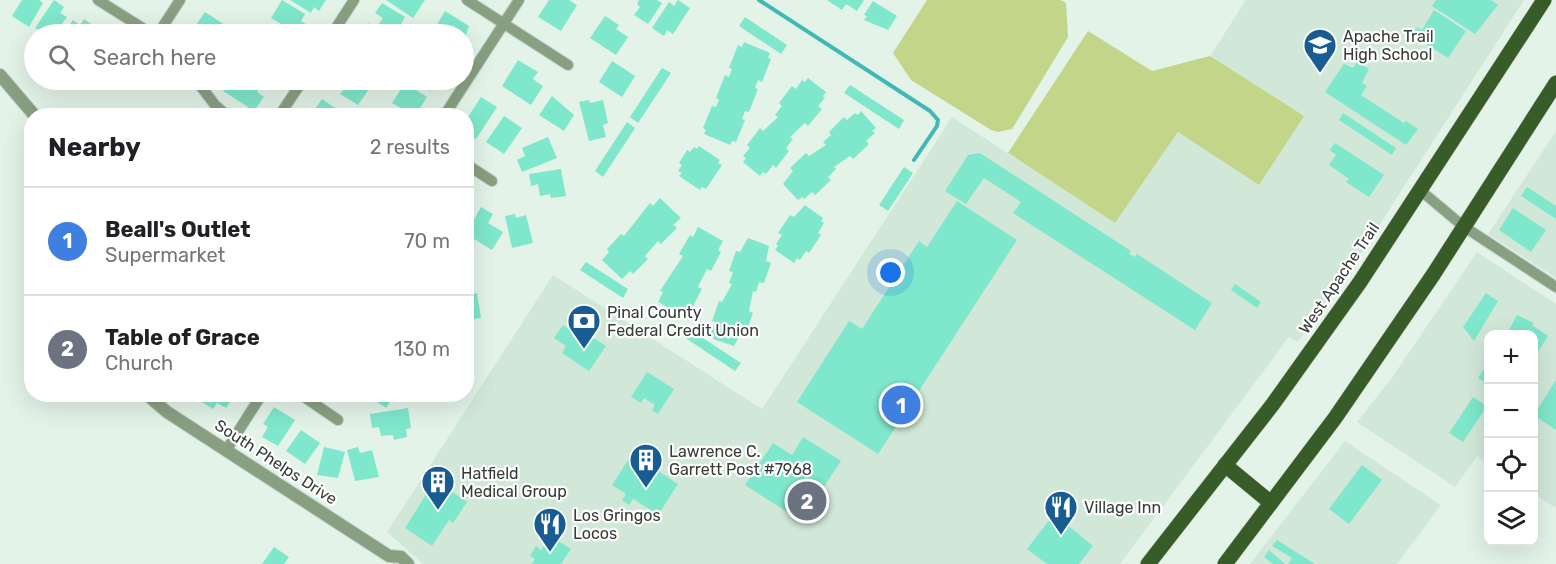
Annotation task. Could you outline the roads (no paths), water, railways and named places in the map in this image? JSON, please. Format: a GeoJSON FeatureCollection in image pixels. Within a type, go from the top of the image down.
{"type":"FeatureCollection","features":[{"type":"Feature","properties":{"kind":"main road","name":"West Apache Trail"},"geometry":{"type":"LineString","coordinates":[[1148,564],[1273,404],[1355,290],[1544,0]]}},
{"type":"Feature","properties":{"kind":"main road"},"geometry":{"type":"LineString","coordinates":[[1225,564],[1335,418],[1556,83]]}},
{"type":"Feature","properties":{"kind":"main road"},"geometry":{"type":"LineString","coordinates":[[1225,465],[1271,503]]}},
{"type":"Feature","properties":{"kind":"street"},"geometry":{"type":"LineString","coordinates":[[98,0],[136,24]]}},
{"type":"Feature","properties":{"kind":"street"},"geometry":{"type":"LineString","coordinates":[[164,24],[180,0]]}},
{"type":"Feature","properties":{"kind":"street"},"geometry":{"type":"LineString","coordinates":[[338,24],[354,0]]}},
{"type":"Feature","properties":{"kind":"street"},"geometry":{"type":"LineString","coordinates":[[467,0],[568,66]]}},
{"type":"Feature","properties":{"kind":"street"},"geometry":{"type":"LineString","coordinates":[[474,70],[519,0]]}},
{"type":"Feature","properties":{"kind":"street"},"geometry":{"type":"LineString","coordinates":[[0,75],[28,108]]}},
{"type":"Feature","properties":{"kind":"street"},"geometry":{"type":"LineString","coordinates":[[204,90],[219,108]]}},
{"type":"Feature","properties":{"kind":"street"},"geometry":{"type":"LineString","coordinates":[[284,108],[296,90]]}},
{"type":"Feature","properties":{"kind":"street"},"geometry":{"type":"LineString","coordinates":[[449,108],[461,90]]}},
{"type":"Feature","properties":{"kind":"street"},"geometry":{"type":"LineString","coordinates":[[474,169],[492,181]]}},
{"type":"Feature","properties":{"kind":"street"},"geometry":{"type":"LineString","coordinates":[[1420,190],[1463,226],[1556,287]]}},
{"type":"Feature","properties":{"kind":"street","name":"South Phelps Drive"},"geometry":{"type":"LineString","coordinates":[[155,402],[389,560],[401,557],[408,564]]}},
{"type":"Feature","properties":{"kind":"street"},"geometry":{"type":"LineString","coordinates":[[227,450],[257,402]]}},
{"type":"Feature","properties":{"kind":"street"},"geometry":{"type":"LineString","coordinates":[[312,402],[338,420]]}},
{"type":"Feature","properties":{"kind":"waterway"},"geometry":{"type":"LineString","coordinates":[[759,0],[930,111],[938,120],[937,126],[914,160]]}},
{"type":"Feature","properties":{"kind":"place","name":"Apache Trail High School"},"geometry":{"type":"Point","coordinates":[1320,74]}},
{"type":"Feature","properties":{"kind":"place","name":"Pinal County Federal Credit Union"},"geometry":{"type":"Point","coordinates":[584,350]}},
{"type":"Feature","properties":{"kind":"place","name":"Beall's Outlet"},"geometry":{"type":"Point","coordinates":[901,405]}},
{"type":"Feature","properties":{"kind":"place","name":"Lawrence C. Garrett Post #7968"},"geometry":{"type":"Point","coordinates":[646,489]}},
{"type":"Feature","properties":{"kind":"place","name":"Table of Grace"},"geometry":{"type":"Point","coordinates":[807,501]}},
{"type":"Feature","properties":{"kind":"place","name":"Hatfield Medical Group"},"geometry":{"type":"Point","coordinates":[438,511]}},
{"type":"Feature","properties":{"kind":"place","name":"Village Inn"},"geometry":{"type":"Point","coordinates":[1061,536]}},
{"type":"Feature","properties":{"kind":"place","name":"Los Gringos Locos"},"geometry":{"type":"Point","coordinates":[550,553]}}]}
